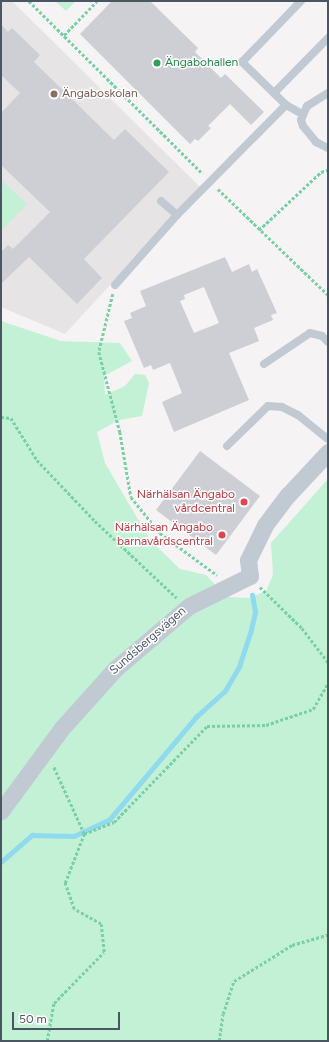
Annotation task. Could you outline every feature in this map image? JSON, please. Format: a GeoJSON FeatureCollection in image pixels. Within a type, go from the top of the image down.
{"type":"FeatureCollection","features":[{"type":"Feature","properties":{"kind":"street","name":"Sundsbergsvägen"},"geometry":{"type":"LineString","coordinates":[[1,811],[62,728],[115,669],[189,606],[250,576],[248,560],[265,525],[288,495],[328,452]]}},
{"type":"Feature","properties":{"kind":"lane"},"geometry":{"type":"LineString","coordinates":[[301,1],[242,62],[286,105],[302,114]]}},
{"type":"Feature","properties":{"kind":"lane"},"geometry":{"type":"LineString","coordinates":[[274,93],[328,38]]}},
{"type":"Feature","properties":{"kind":"lane"},"geometry":{"type":"LineString","coordinates":[[328,93],[315,99],[302,114],[303,126],[316,142],[328,148]]}},
{"type":"Feature","properties":{"kind":"lane"},"geometry":{"type":"LineString","coordinates":[[115,285],[177,215],[286,105]]}},
{"type":"Feature","properties":{"kind":"lane"},"geometry":{"type":"LineString","coordinates":[[160,201],[177,215]]}},
{"type":"Feature","properties":{"kind":"lane"},"geometry":{"type":"LineString","coordinates":[[264,364],[310,333],[322,336],[328,342]]}},
{"type":"Feature","properties":{"kind":"lane"},"geometry":{"type":"LineString","coordinates":[[227,446],[268,406],[282,407],[298,415],[328,439]]}},
{"type":"Feature","properties":{"kind":"path"},"geometry":{"type":"LineString","coordinates":[[29,1],[259,230],[328,295]]}},
{"type":"Feature","properties":{"kind":"path"},"geometry":{"type":"LineString","coordinates":[[64,35],[97,1]]}},
{"type":"Feature","properties":{"kind":"path"},"geometry":{"type":"LineString","coordinates":[[259,230],[321,172],[328,170]]}},
{"type":"Feature","properties":{"kind":"path"},"geometry":{"type":"LineString","coordinates":[[115,285],[99,352],[120,432],[131,497],[160,533],[220,577]]}},
{"type":"Feature","properties":{"kind":"path"},"geometry":{"type":"LineString","coordinates":[[1,417],[11,418],[43,466],[154,578],[189,606]]}},
{"type":"Feature","properties":{"kind":"path"},"geometry":{"type":"LineString","coordinates":[[270,597],[302,628],[328,662]]}},
{"type":"Feature","properties":{"kind":"path"},"geometry":{"type":"LineString","coordinates":[[83,833],[114,822],[207,726],[266,726],[313,709],[328,683]]}},
{"type":"Feature","properties":{"kind":"path"},"geometry":{"type":"LineString","coordinates":[[45,751],[83,833],[65,883],[74,909],[101,924],[104,952],[54,1003],[48,1041]]}},
{"type":"Feature","properties":{"kind":"path"},"geometry":{"type":"LineString","coordinates":[[219,1041],[223,1014],[234,981],[292,945],[328,935]]}},
{"type":"Feature","properties":{"kind":"shaded area","name":"Ängaboskolan"},"geometry":{"type":"Polygon","coordinates":[[[1,1],[12,1],[200,187],[65,334],[1,307],[1,1]]]}},
{"type":"Feature","properties":{"kind":"green space"},"geometry":{"type":"Polygon","coordinates":[[[55,1],[76,1],[66,11],[55,1]]]}},
{"type":"Feature","properties":{"kind":"green space"},"geometry":{"type":"Polygon","coordinates":[[[1,180],[27,204],[1,231],[1,180]]]}},
{"type":"Feature","properties":{"kind":"green space"},"geometry":{"type":"Polygon","coordinates":[[[1,321],[61,341],[120,343],[132,361],[104,376],[105,395],[125,386],[135,374],[145,375],[149,383],[142,416],[119,420],[97,432],[105,463],[150,540],[180,569],[206,575],[227,597],[249,598],[266,591],[273,575],[271,543],[328,479],[328,1041],[1,1041],[1,321]]]}},
{"type":"Feature","properties":{"kind":"building","name":"Ängabohallen"},"geometry":{"type":"Polygon","coordinates":[[[112,1],[150,1],[198,48],[195,52],[221,78],[225,74],[264,112],[251,125],[230,104],[208,126],[211,128],[198,141],[195,139],[190,144],[80,34],[112,1]]]}},
{"type":"Feature","properties":{"kind":"building"},"geometry":{"type":"Polygon","coordinates":[[[1,24],[8,32],[12,28],[40,55],[34,62],[114,140],[125,129],[169,172],[84,259],[102,278],[77,304],[29,257],[1,284],[1,252],[8,245],[13,249],[50,212],[1,165],[1,113],[20,93],[1,75],[1,24]]]}},
{"type":"Feature","properties":{"kind":"building"},"geometry":{"type":"Polygon","coordinates":[[[225,257],[232,272],[249,264],[252,272],[257,269],[277,313],[271,315],[273,320],[254,328],[259,341],[229,353],[249,400],[174,432],[162,402],[182,393],[170,363],[153,370],[151,365],[144,368],[124,321],[132,318],[130,313],[146,306],[140,291],[225,257]],[[204,287],[184,295],[185,299],[180,301],[194,333],[219,323],[204,287]]]}},
{"type":"Feature","properties":{"kind":"building"},"geometry":{"type":"Polygon","coordinates":[[[200,451],[260,496],[216,555],[156,510],[200,451]]]}},
{"type":"Feature","properties":{"kind":"waterway"},"geometry":{"type":"LineString","coordinates":[[1,862],[32,835],[74,836],[109,820],[196,717],[225,691],[239,667],[250,634],[255,612],[252,595]]}},
{"type":"Feature","properties":{"kind":"place","name":"Ängabohallen"},"geometry":{"type":"Point","coordinates":[157,63]}},
{"type":"Feature","properties":{"kind":"place","name":"Ängaboskolan"},"geometry":{"type":"Point","coordinates":[54,94]}},
{"type":"Feature","properties":{"kind":"place","name":"Närhälsan Ängabo vårdcentral"},"geometry":{"type":"Point","coordinates":[244,502]}},
{"type":"Feature","properties":{"kind":"place","name":"Närhälsan Ängabo barnavårdscentral"},"geometry":{"type":"Point","coordinates":[222,535]}}]}
